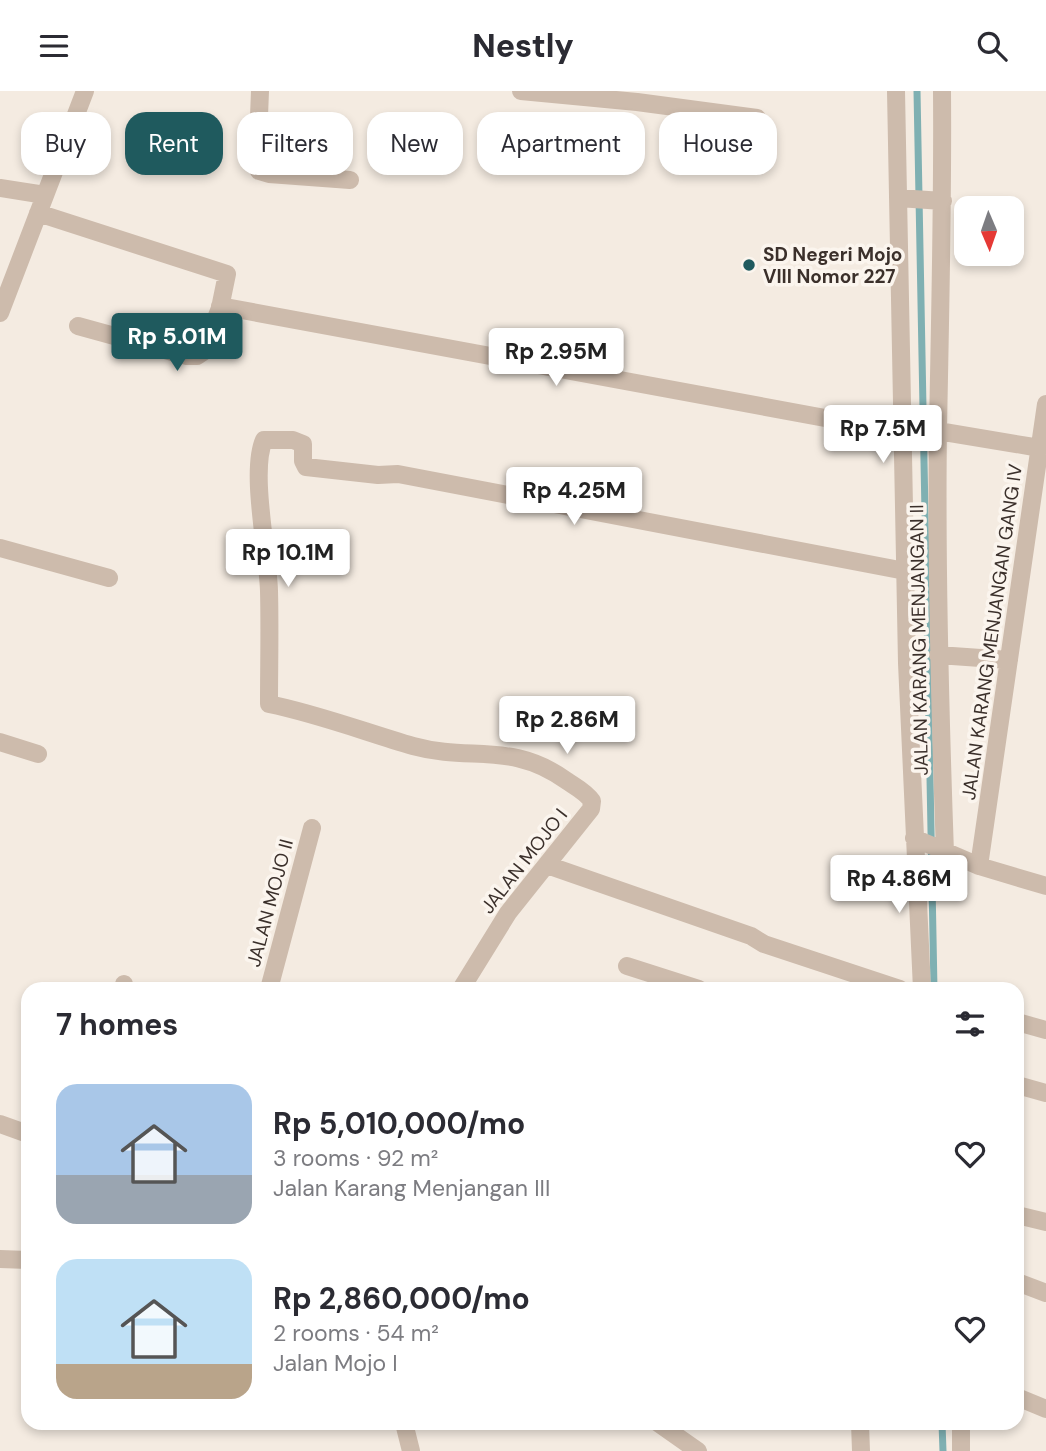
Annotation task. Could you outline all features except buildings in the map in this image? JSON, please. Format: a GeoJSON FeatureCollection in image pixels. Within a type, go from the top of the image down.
{"type":"FeatureCollection","features":[{"type":"Feature","properties":{"kind":"street"},"geometry":{"type":"LineString","coordinates":[[0,313],[7,275],[38,213],[85,91]]}},
{"type":"Feature","properties":{"kind":"street"},"geometry":{"type":"LineString","coordinates":[[260,91],[259,171],[350,180]]}},
{"type":"Feature","properties":{"kind":"street"},"geometry":{"type":"LineString","coordinates":[[522,91],[712,112]]}},
{"type":"Feature","properties":{"kind":"street"},"geometry":{"type":"LineString","coordinates":[[896,91],[901,199],[905,571],[922,982]]}},
{"type":"Feature","properties":{"kind":"street","name":"JALAN KARANG MENJANGAN II"},"geometry":{"type":"LineString","coordinates":[[942,91],[936,431],[943,851]]}},
{"type":"Feature","properties":{"kind":"street"},"geometry":{"type":"LineString","coordinates":[[0,188],[45,195]]}},
{"type":"Feature","properties":{"kind":"street"},"geometry":{"type":"LineString","coordinates":[[901,199],[940,201]]}},
{"type":"Feature","properties":{"kind":"street"},"geometry":{"type":"LineString","coordinates":[[38,213],[225,273],[227,276],[220,306],[203,352],[194,357],[78,326]]}},
{"type":"Feature","properties":{"kind":"street"},"geometry":{"type":"LineString","coordinates":[[220,306],[904,432],[936,431],[1040,449]]}},
{"type":"Feature","properties":{"kind":"street","name":"JALAN KARANG MENJANGAN GANG IV"},"geometry":{"type":"LineString","coordinates":[[979,866],[1046,404]]}},
{"type":"Feature","properties":{"kind":"street","name":"JALAN MOJO I"},"geometry":{"type":"LineString","coordinates":[[465,982],[508,913],[593,805],[591,797],[555,771],[514,756],[421,748],[269,704],[269,590],[258,477],[260,450],[264,440],[293,440],[303,444],[303,461],[306,467],[356,473],[398,474],[905,571]]}},
{"type":"Feature","properties":{"kind":"street"},"geometry":{"type":"LineString","coordinates":[[0,548],[109,578]]}},
{"type":"Feature","properties":{"kind":"street"},"geometry":{"type":"LineString","coordinates":[[938,655],[1009,660]]}},
{"type":"Feature","properties":{"kind":"street"},"geometry":{"type":"LineString","coordinates":[[0,742],[38,754]]}},
{"type":"Feature","properties":{"kind":"street","name":"JALAN MOJO II"},"geometry":{"type":"LineString","coordinates":[[270,982],[312,828]]}},
{"type":"Feature","properties":{"kind":"street"},"geometry":{"type":"LineString","coordinates":[[916,839],[979,866],[1046,886]]}},
{"type":"Feature","properties":{"kind":"street"},"geometry":{"type":"LineString","coordinates":[[547,866],[879,982]]}},
{"type":"Feature","properties":{"kind":"street"},"geometry":{"type":"LineString","coordinates":[[865,872],[916,871]]}},
{"type":"Feature","properties":{"kind":"street"},"geometry":{"type":"LineString","coordinates":[[627,966],[677,982]]}},
{"type":"Feature","properties":{"kind":"street"},"geometry":{"type":"LineString","coordinates":[[1024,1024],[1046,1030]]}},
{"type":"Feature","properties":{"kind":"street"},"geometry":{"type":"LineString","coordinates":[[1024,1087],[1046,1093]]}},
{"type":"Feature","properties":{"kind":"street"},"geometry":{"type":"LineString","coordinates":[[0,1124],[21,1132]]}},
{"type":"Feature","properties":{"kind":"street"},"geometry":{"type":"LineString","coordinates":[[1024,1217],[1046,1222]]}},
{"type":"Feature","properties":{"kind":"street"},"geometry":{"type":"LineString","coordinates":[[0,1259],[21,1259]]}},
{"type":"Feature","properties":{"kind":"street"},"geometry":{"type":"LineString","coordinates":[[1024,1285],[1046,1293]]}},
{"type":"Feature","properties":{"kind":"street"},"geometry":{"type":"LineString","coordinates":[[1024,1400],[1046,1409]]}},
{"type":"Feature","properties":{"kind":"street"},"geometry":{"type":"LineString","coordinates":[[406,1430],[411,1451]]}},
{"type":"Feature","properties":{"kind":"street"},"geometry":{"type":"LineString","coordinates":[[668,1430],[698,1451]]}},
{"type":"Feature","properties":{"kind":"street"},"geometry":{"type":"LineString","coordinates":[[860,1430],[861,1451]]}},
{"type":"Feature","properties":{"kind":"street"},"geometry":{"type":"LineString","coordinates":[[961,1430],[961,1451]]}},
{"type":"Feature","properties":{"kind":"waterway"},"geometry":{"type":"LineString","coordinates":[[917,91],[934,982]]}},
{"type":"Feature","properties":{"kind":"waterway"},"geometry":{"type":"LineString","coordinates":[[942,1430],[943,1451]]}},
{"type":"Feature","properties":{"kind":"place","name":"SD Negeri Mojo VIII Nomor 227"},"geometry":{"type":"Point","coordinates":[749,265]}}]}
